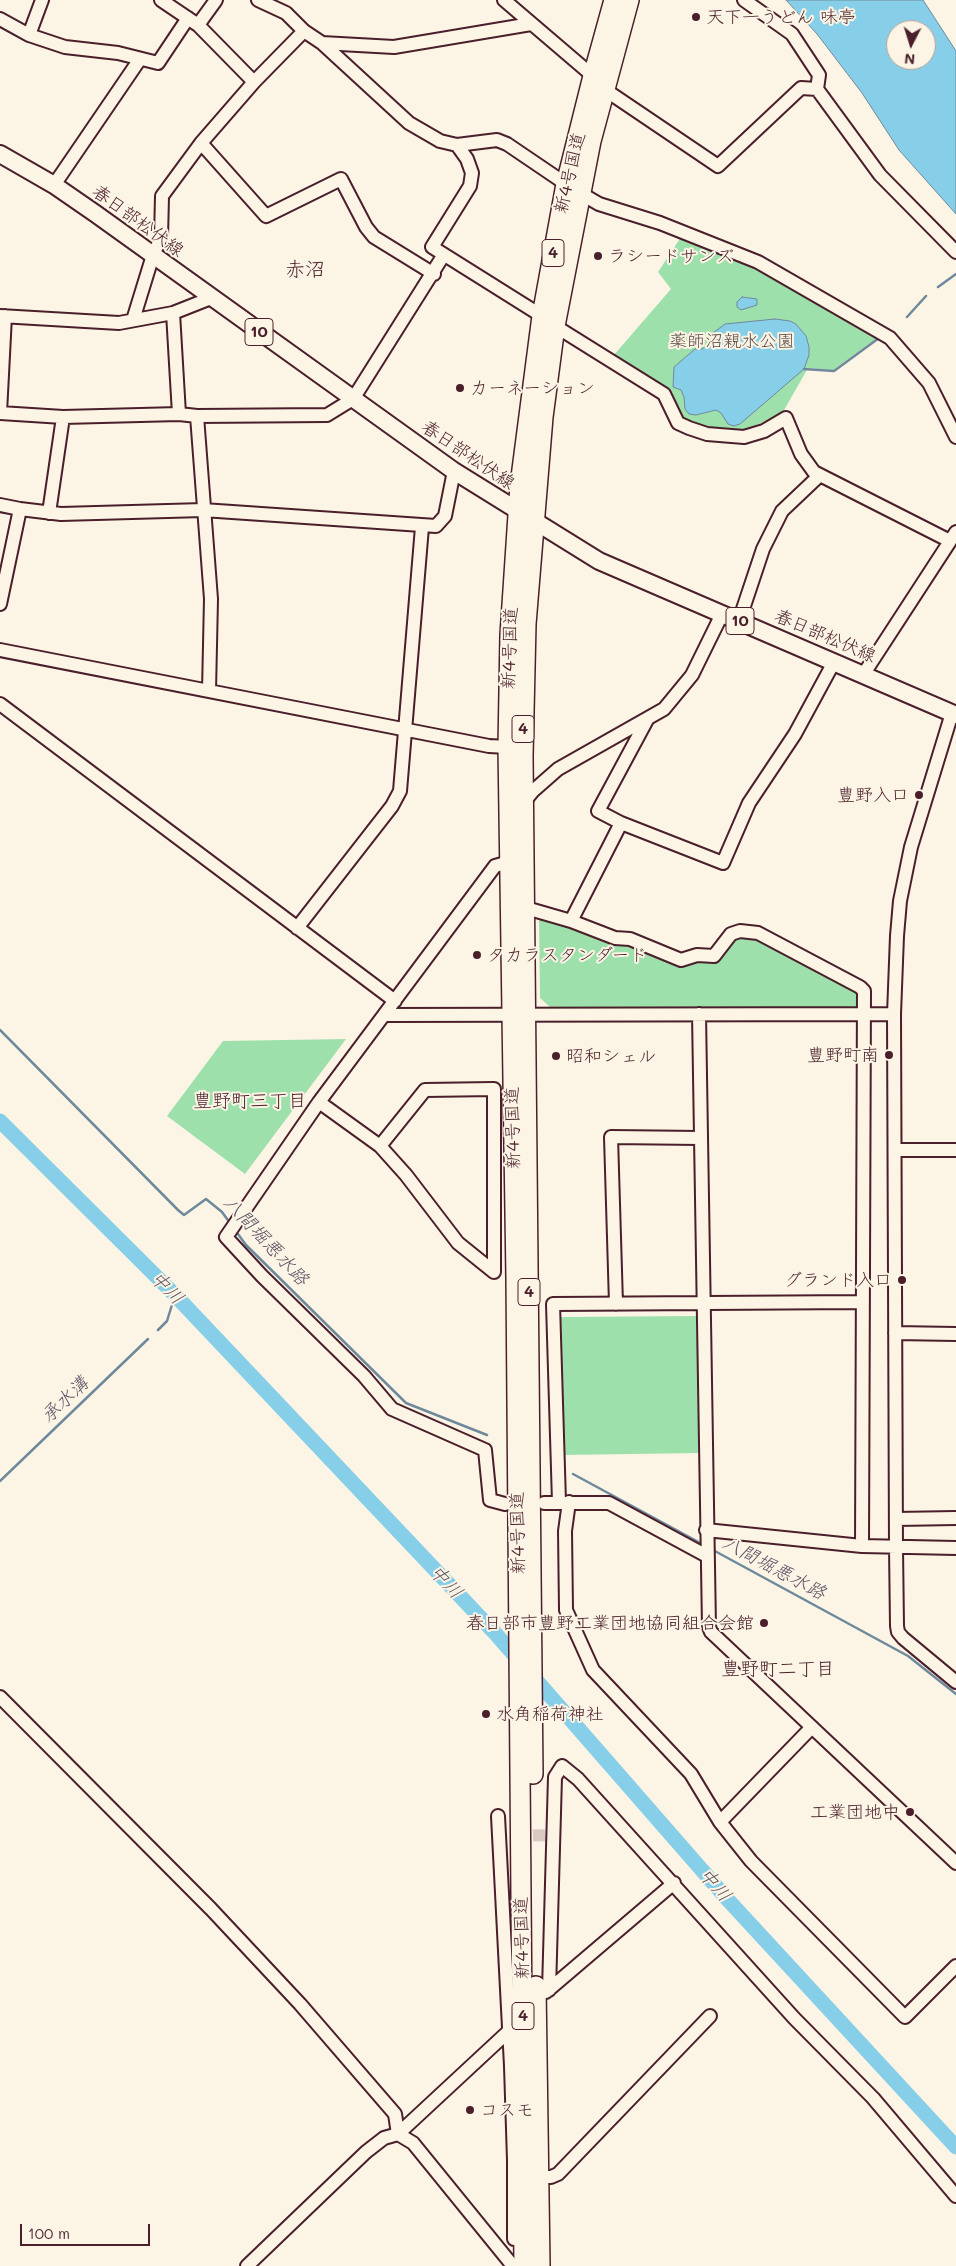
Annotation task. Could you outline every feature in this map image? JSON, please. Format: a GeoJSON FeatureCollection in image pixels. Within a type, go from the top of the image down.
{"type":"FeatureCollection","features":[{"type":"Feature","properties":{"kind":"highway","name":"新4号国道"},"geometry":{"type":"LineString","coordinates":[[540,2266],[538,2177],[542,1995],[534,1784],[532,1570],[519,1015],[510,862],[508,747],[510,635],[526,516],[543,417],[549,321],[573,188],[599,82],[627,8]]}},
{"type":"Feature","properties":{"kind":"highway","name":"新4号国道"},"geometry":{"type":"LineString","coordinates":[[524,2266],[516,2030],[520,1766],[518,1552],[519,1015],[526,908],[524,673],[526,516]]}},
{"type":"Feature","properties":{"kind":"main road","name":"春日部松伏線"},"geometry":{"type":"LineString","coordinates":[[0,154],[54,185],[454,471],[599,561],[954,714]]}},
{"type":"Feature","properties":{"kind":"street"},"geometry":{"type":"LineString","coordinates":[[29,35],[42,0]]}},
{"type":"Feature","properties":{"kind":"street"},"geometry":{"type":"LineString","coordinates":[[161,0],[193,22],[254,82]]}},
{"type":"Feature","properties":{"kind":"street"},"geometry":{"type":"LineString","coordinates":[[0,19],[29,35],[65,46],[118,53],[158,63],[193,22],[216,0]]}},
{"type":"Feature","properties":{"kind":"street"},"geometry":{"type":"LineString","coordinates":[[258,0],[278,5],[304,31],[322,43],[410,123],[440,141],[457,145],[497,140],[507,144],[599,204],[660,223],[758,262],[884,334],[929,384],[956,437]]}},
{"type":"Feature","properties":{"kind":"street"},"geometry":{"type":"LineString","coordinates":[[504,0],[599,82],[718,166],[801,88],[817,89]]}},
{"type":"Feature","properties":{"kind":"street"},"geometry":{"type":"LineString","coordinates":[[744,0],[792,34],[819,76],[817,89],[880,175],[956,252]]}},
{"type":"Feature","properties":{"kind":"street"},"geometry":{"type":"LineString","coordinates":[[322,43],[394,47],[531,24]]}},
{"type":"Feature","properties":{"kind":"street"},"geometry":{"type":"LineString","coordinates":[[133,320],[152,255],[161,238],[162,196],[201,143],[254,82],[304,31]]}},
{"type":"Feature","properties":{"kind":"street"},"geometry":{"type":"LineString","coordinates":[[54,185],[140,59]]}},
{"type":"Feature","properties":{"kind":"street"},"geometry":{"type":"LineString","coordinates":[[201,143],[266,216],[341,179],[366,227],[374,237],[434,274]]}},
{"type":"Feature","properties":{"kind":"street"},"geometry":{"type":"LineString","coordinates":[[457,145],[467,159],[472,173],[470,186],[432,247],[443,256],[664,394],[678,423],[707,434],[744,437],[764,431],[786,418],[801,454],[814,472],[953,537],[863,675]]}},
{"type":"Feature","properties":{"kind":"street"},"geometry":{"type":"LineString","coordinates":[[211,298],[173,313],[120,322],[2,316],[0,413],[64,417],[178,414],[197,416],[327,415],[352,399],[434,274],[443,256]]}},
{"type":"Feature","properties":{"kind":"street"},"geometry":{"type":"LineString","coordinates":[[173,313],[178,414]]}},
{"type":"Feature","properties":{"kind":"street"},"geometry":{"type":"LineString","coordinates":[[197,416],[202,510],[211,610],[209,691]]}},
{"type":"Feature","properties":{"kind":"street"},"geometry":{"type":"LineString","coordinates":[[49,513],[64,417]]}},
{"type":"Feature","properties":{"kind":"street"},"geometry":{"type":"LineString","coordinates":[[0,505],[20,510],[49,513],[202,510],[436,526],[445,516],[454,471]]}},
{"type":"Feature","properties":{"kind":"street"},"geometry":{"type":"LineString","coordinates":[[739,621],[763,550],[782,511],[820,475]]}},
{"type":"Feature","properties":{"kind":"street"},"geometry":{"type":"LineString","coordinates":[[0,604],[20,510]]}},
{"type":"Feature","properties":{"kind":"street"},"geometry":{"type":"LineString","coordinates":[[297,928],[398,797],[406,729],[422,526]]}},
{"type":"Feature","properties":{"kind":"street"},"geometry":{"type":"LineString","coordinates":[[524,802],[533,791],[558,769],[664,709],[692,675],[722,614]]}},
{"type":"Feature","properties":{"kind":"street"},"geometry":{"type":"LineString","coordinates":[[0,650],[489,746],[508,747]]}},
{"type":"Feature","properties":{"kind":"street"},"geometry":{"type":"LineString","coordinates":[[648,718],[598,811],[621,823],[723,863],[749,803],[794,734],[834,662]]}},
{"type":"Feature","properties":{"kind":"street"},"geometry":{"type":"LineString","coordinates":[[0,704],[395,1001]]}},
{"type":"Feature","properties":{"kind":"street"},"geometry":{"type":"LineString","coordinates":[[954,714],[919,815],[905,874],[897,936],[894,1014],[897,1626],[898,1632],[903,1638],[956,1682]]}},
{"type":"Feature","properties":{"kind":"street"},"geometry":{"type":"LineString","coordinates":[[571,921],[621,823]]}},
{"type":"Feature","properties":{"kind":"street"},"geometry":{"type":"LineString","coordinates":[[506,1504],[490,1500],[485,1450],[392,1409],[358,1371],[262,1276],[226,1237],[319,1102],[495,866],[510,862]]}},
{"type":"Feature","properties":{"kind":"street"},"geometry":{"type":"LineString","coordinates":[[526,908],[571,921],[615,938],[630,939],[681,960],[697,955],[714,956],[731,934],[740,931],[758,933],[860,987],[864,991],[861,1302],[862,1546]]}},
{"type":"Feature","properties":{"kind":"street"},"geometry":{"type":"LineString","coordinates":[[699,1014],[708,1621],[711,1632],[956,1863]]}},
{"type":"Feature","properties":{"kind":"street"},"geometry":{"type":"LineString","coordinates":[[384,1015],[894,1014]]}},
{"type":"Feature","properties":{"kind":"street"},"geometry":{"type":"LineString","coordinates":[[319,1102],[380,1146],[458,1243],[494,1272],[494,1089],[425,1090],[380,1146]]}},
{"type":"Feature","properties":{"kind":"street"},"geometry":{"type":"LineString","coordinates":[[616,1304],[612,1137],[700,1138]]}},
{"type":"Feature","properties":{"kind":"street"},"geometry":{"type":"LineString","coordinates":[[895,1150],[956,1150]]}},
{"type":"Feature","properties":{"kind":"street"},"geometry":{"type":"LineString","coordinates":[[861,1302],[553,1304],[564,1502],[566,1610],[593,1670],[691,1774],[720,1822],[751,1860],[905,2017],[956,1966]]}},
{"type":"Feature","properties":{"kind":"street"},"geometry":{"type":"LineString","coordinates":[[896,1333],[956,1334]]}},
{"type":"Feature","properties":{"kind":"street"},"geometry":{"type":"LineString","coordinates":[[544,1503],[609,1502],[707,1545],[956,1548]]}},
{"type":"Feature","properties":{"kind":"street"},"geometry":{"type":"LineString","coordinates":[[896,1520],[956,1518]]}},
{"type":"Feature","properties":{"kind":"street"},"geometry":{"type":"LineString","coordinates":[[0,1697],[211,1909],[300,2004],[395,2114],[398,2134]]}},
{"type":"Feature","properties":{"kind":"street"},"geometry":{"type":"LineString","coordinates":[[720,1822],[812,1727]]}},
{"type":"Feature","properties":{"kind":"street"},"geometry":{"type":"LineString","coordinates":[[542,1995],[555,1777],[562,1766],[578,1779],[674,1883],[794,2018],[873,2098],[956,2196]]}},
{"type":"Feature","properties":{"kind":"street"},"geometry":{"type":"LineString","coordinates":[[498,1816],[516,2030],[514,2239]]}},
{"type":"Feature","properties":{"kind":"street"},"geometry":{"type":"LineString","coordinates":[[499,1836],[512,1836]]}},
{"type":"Feature","properties":{"kind":"street"},"geometry":{"type":"LineString","coordinates":[[542,1995],[674,1883]]}},
{"type":"Feature","properties":{"kind":"street"},"geometry":{"type":"LineString","coordinates":[[538,2177],[551,2177],[558,2174],[710,2016]]}},
{"type":"Feature","properties":{"kind":"street"},"geometry":{"type":"LineString","coordinates":[[248,2266],[366,2152],[384,2138],[398,2134],[516,2030]]}},
{"type":"Feature","properties":{"kind":"street"},"geometry":{"type":"LineString","coordinates":[[398,2134],[413,2143],[513,2266]]}},
{"type":"Feature","properties":{"kind":"green space","name":"薬師沼親水公園"},"geometry":{"type":"Polygon","coordinates":[[[681,237],[756,265],[881,335],[833,370],[808,368],[783,412],[745,431],[704,428],[686,423],[678,412],[673,395],[613,356],[671,289],[658,272],[681,237]]]}},
{"type":"Feature","properties":{"kind":"green space"},"geometry":{"type":"Polygon","coordinates":[[[539,915],[631,944],[697,959],[734,936],[746,935],[769,942],[858,991],[861,1008],[636,1009],[550,1007],[540,998],[539,915]]]}},
{"type":"Feature","properties":{"kind":"green space"},"geometry":{"type":"Polygon","coordinates":[[[346,1039],[245,1174],[167,1116],[223,1041],[346,1039]]]}},
{"type":"Feature","properties":{"kind":"green space"},"geometry":{"type":"Polygon","coordinates":[[[697,1316],[699,1453],[562,1455],[561,1317],[697,1316]]]}},
{"type":"Feature","properties":{"kind":"water"},"geometry":{"type":"Polygon","coordinates":[[[786,0],[923,0],[936,20],[886,20],[886,70],[936,70],[936,20],[956,51],[956,214],[899,150],[862,93],[817,34],[786,0]]]}},
{"type":"Feature","properties":{"kind":"water"},"geometry":{"type":"Polygon","coordinates":[[[742,297],[757,299],[757,305],[741,310],[737,307],[737,302],[742,297]]]}},
{"type":"Feature","properties":{"kind":"water"},"geometry":{"type":"Polygon","coordinates":[[[775,319],[790,321],[796,324],[806,336],[809,355],[804,369],[740,424],[734,426],[728,424],[721,413],[716,410],[696,415],[689,414],[685,409],[681,390],[673,387],[674,367],[695,349],[702,349],[712,343],[713,333],[725,324],[775,319]]]}},
{"type":"Feature","properties":{"kind":"waterway"},"geometry":{"type":"LineString","coordinates":[[938,287],[956,274]]}},
{"type":"Feature","properties":{"kind":"waterway"},"geometry":{"type":"LineString","coordinates":[[907,317],[926,296]]}},
{"type":"Feature","properties":{"kind":"waterway"},"geometry":{"type":"LineString","coordinates":[[804,369],[834,371],[879,338]]}},
{"type":"Feature","properties":{"kind":"waterway","name":"八間堀悪水路"},"geometry":{"type":"LineString","coordinates":[[0,1030],[178,1210],[184,1215],[206,1199],[222,1212],[230,1223]]}},
{"type":"Feature","properties":{"kind":"waterway","name":"中川"},"geometry":{"type":"LineString","coordinates":[[0,1121],[175,1295],[495,1633],[729,1901],[956,2147]]}},
{"type":"Feature","properties":{"kind":"waterway","name":"八間堀悪水路"},"geometry":{"type":"LineString","coordinates":[[235,1230],[246,1245],[406,1403],[487,1435]]}},
{"type":"Feature","properties":{"kind":"waterway","name":"承水溝"},"geometry":{"type":"LineString","coordinates":[[158,1330],[167,1321],[175,1295]]}},
{"type":"Feature","properties":{"kind":"waterway","name":"承水溝"},"geometry":{"type":"LineString","coordinates":[[0,1481],[148,1339]]}},
{"type":"Feature","properties":{"kind":"waterway","name":"八間堀悪水路"},"geometry":{"type":"LineString","coordinates":[[573,1474],[704,1545]]}},
{"type":"Feature","properties":{"kind":"waterway","name":"八間堀悪水路"},"geometry":{"type":"LineString","coordinates":[[713,1550],[908,1656],[956,1694]]}},
{"type":"Feature","properties":{"kind":"tunnel"},"geometry":{"type":"LineString","coordinates":[[515,1836],[554,1835]]}},
{"type":"Feature","properties":{"kind":"place","name":"天下一うどん 味亭"},"geometry":{"type":"Point","coordinates":[696,17]}},
{"type":"Feature","properties":{"kind":"place","name":"ラシードサンズ"},"geometry":{"type":"Point","coordinates":[598,256]}},
{"type":"Feature","properties":{"kind":"place","name":"カーネーション"},"geometry":{"type":"Point","coordinates":[460,388]}},
{"type":"Feature","properties":{"kind":"place","name":"豊野入口"},"geometry":{"type":"Point","coordinates":[919,795]}},
{"type":"Feature","properties":{"kind":"place","name":"タカラスタンダード"},"geometry":{"type":"Point","coordinates":[477,955]}},
{"type":"Feature","properties":{"kind":"place","name":"豊野町南"},"geometry":{"type":"Point","coordinates":[889,1055]}},
{"type":"Feature","properties":{"kind":"place","name":"昭和シェル"},"geometry":{"type":"Point","coordinates":[556,1056]}},
{"type":"Feature","properties":{"kind":"place","name":"グランド入口"},"geometry":{"type":"Point","coordinates":[902,1280]}},
{"type":"Feature","properties":{"kind":"place","name":"春日部市豊野工業団地協同組合会館"},"geometry":{"type":"Point","coordinates":[764,1623]}},
{"type":"Feature","properties":{"kind":"place","name":"水角稲荷神社"},"geometry":{"type":"Point","coordinates":[486,1714]}},
{"type":"Feature","properties":{"kind":"place","name":"工業団地中"},"geometry":{"type":"Point","coordinates":[910,1812]}},
{"type":"Feature","properties":{"kind":"place","name":"コスモ"},"geometry":{"type":"Point","coordinates":[470,2110]}},
{"type":"Feature","properties":{"kind":"district","name":"赤沼"},"geometry":{"type":"Point","coordinates":[305,270]}},
{"type":"Feature","properties":{"kind":"district","name":"豊野町三丁目"},"geometry":{"type":"Point","coordinates":[250,1101]}},
{"type":"Feature","properties":{"kind":"district","name":"豊野町二丁目"},"geometry":{"type":"Point","coordinates":[778,1669]}}]}
